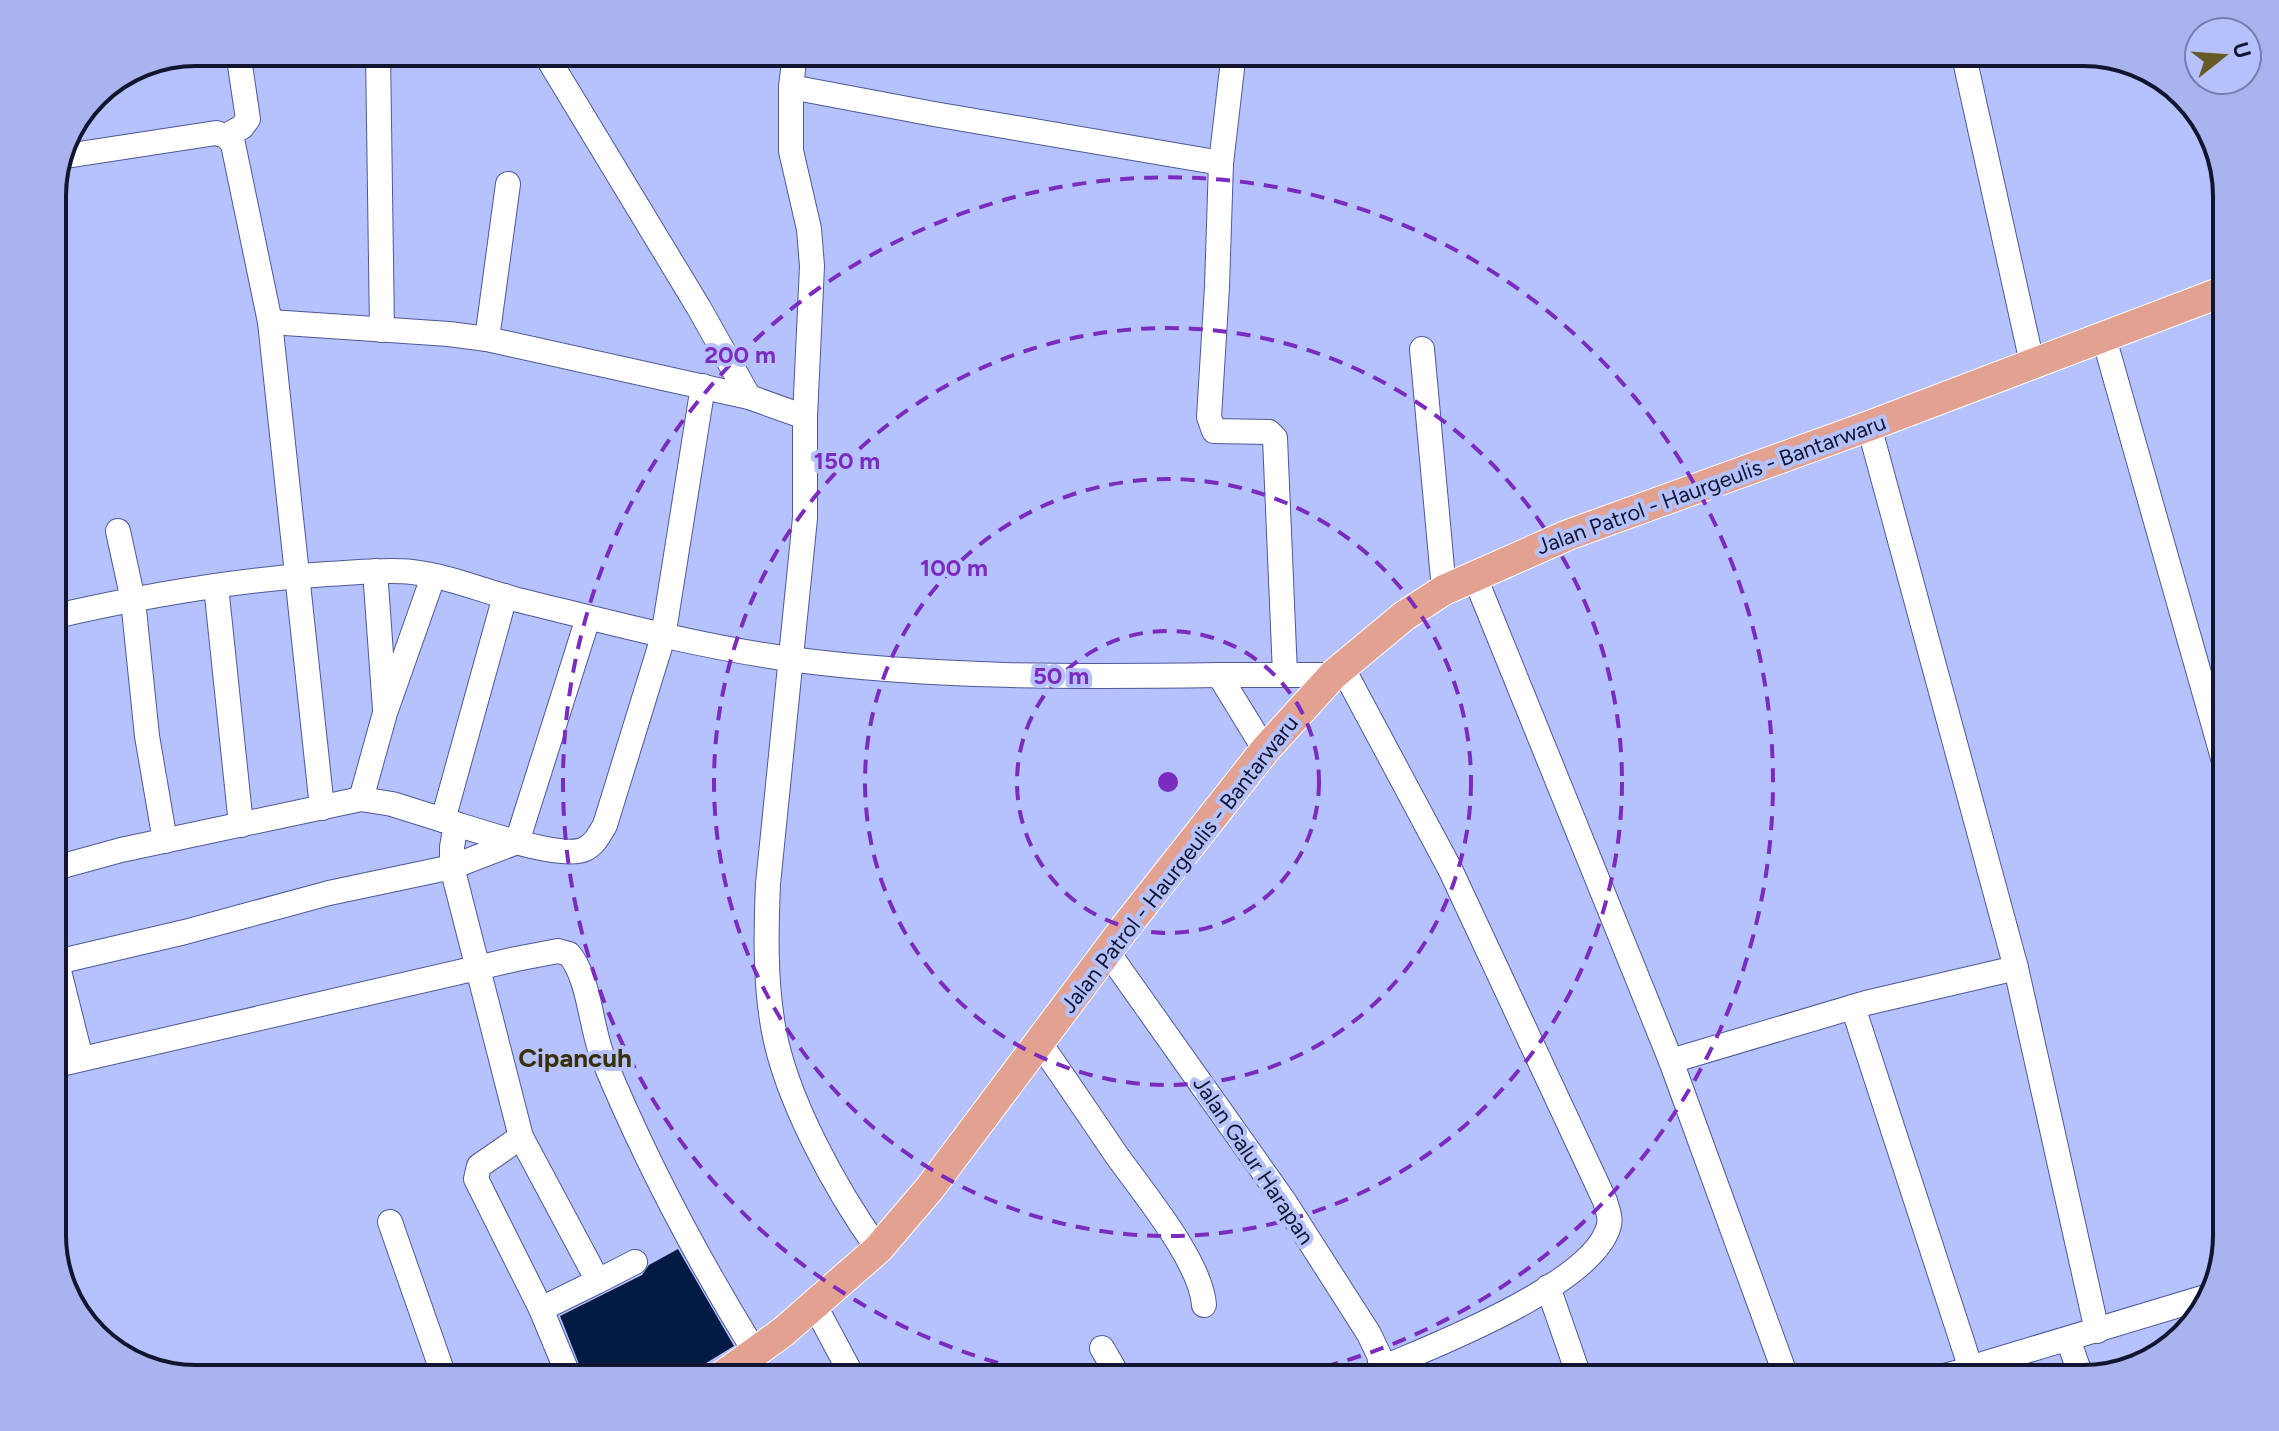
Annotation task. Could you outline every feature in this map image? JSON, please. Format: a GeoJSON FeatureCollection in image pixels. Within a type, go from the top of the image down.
{"type":"FeatureCollection","features":[{"type":"Feature","properties":{"kind":"main road","name":"Jalan Patrol - Haurgeulis - Bantarwaru"},"geometry":{"type":"LineString","coordinates":[[737,1365],[815,1306],[878,1249],[930,1188],[1107,951],[1265,750],[1338,671],[1404,616],[1474,575],[1568,535],[1869,426],[2213,295]]}},
{"type":"Feature","properties":{"kind":"street"},"geometry":{"type":"LineString","coordinates":[[226,136],[242,127],[248,119],[240,66]]}},
{"type":"Feature","properties":{"kind":"street"},"geometry":{"type":"LineString","coordinates":[[378,66],[382,330]]}},
{"type":"Feature","properties":{"kind":"street"},"geometry":{"type":"LineString","coordinates":[[552,66],[699,308],[749,397]]}},
{"type":"Feature","properties":{"kind":"street"},"geometry":{"type":"LineString","coordinates":[[793,66],[791,151],[809,229],[812,266],[805,417],[804,540],[768,884],[766,933],[773,1027],[791,1086],[822,1156],[855,1216],[878,1249]]}},
{"type":"Feature","properties":{"kind":"street"},"geometry":{"type":"LineString","coordinates":[[1232,66],[1221,163],[1209,417],[1214,431],[1269,432],[1275,438],[1285,674]]}},
{"type":"Feature","properties":{"kind":"street"},"geometry":{"type":"LineString","coordinates":[[1966,66],[2032,363]]}},
{"type":"Feature","properties":{"kind":"street"},"geometry":{"type":"LineString","coordinates":[[791,87],[1221,163]]}},
{"type":"Feature","properties":{"kind":"street"},"geometry":{"type":"LineString","coordinates":[[73,155],[216,133],[226,136],[237,155],[270,322],[322,808]]}},
{"type":"Feature","properties":{"kind":"street"},"geometry":{"type":"LineString","coordinates":[[487,339],[508,184]]}},
{"type":"Feature","properties":{"kind":"street"},"geometry":{"type":"LineString","coordinates":[[270,322],[487,339],[749,397],[805,417]]}},
{"type":"Feature","properties":{"kind":"street"},"geometry":{"type":"LineString","coordinates":[[2104,338],[2213,723]]}},
{"type":"Feature","properties":{"kind":"street"},"geometry":{"type":"LineString","coordinates":[[1422,349],[1444,590]]}},
{"type":"Feature","properties":{"kind":"street"},"geometry":{"type":"LineString","coordinates":[[66,866],[361,799],[392,804],[517,842],[567,853],[583,851],[594,843],[605,825],[663,637],[703,386]]}},
{"type":"Feature","properties":{"kind":"street"},"geometry":{"type":"LineString","coordinates":[[1869,426],[2016,968],[2097,1331]]}},
{"type":"Feature","properties":{"kind":"street"},"geometry":{"type":"LineString","coordinates":[[118,531],[133,600],[147,736],[165,841]]}},
{"type":"Feature","properties":{"kind":"street"},"geometry":{"type":"LineString","coordinates":[[375,571],[385,713]]}},
{"type":"Feature","properties":{"kind":"street"},"geometry":{"type":"LineString","coordinates":[[66,614],[216,586],[297,576],[415,572],[663,637],[791,659],[939,673],[1073,678],[1338,671],[1450,869],[1609,1213],[1610,1223],[1601,1244],[1584,1263],[1470,1331],[1400,1365]]}},
{"type":"Feature","properties":{"kind":"street"},"geometry":{"type":"LineString","coordinates":[[1474,575],[1671,1061],[1782,1365]]}},
{"type":"Feature","properties":{"kind":"street"},"geometry":{"type":"LineString","coordinates":[[361,799],[385,713],[433,577]]}},
{"type":"Feature","properties":{"kind":"street"},"geometry":{"type":"LineString","coordinates":[[216,586],[241,825]]}},
{"type":"Feature","properties":{"kind":"street"},"geometry":{"type":"LineString","coordinates":[[505,596],[450,822],[452,867],[521,1137],[598,1281]]}},
{"type":"Feature","properties":{"kind":"street"},"geometry":{"type":"LineString","coordinates":[[517,842],[588,618]]}},
{"type":"Feature","properties":{"kind":"street"},"geometry":{"type":"LineString","coordinates":[[1219,675],[1265,750]]}},
{"type":"Feature","properties":{"kind":"street"},"geometry":{"type":"LineString","coordinates":[[66,950],[170,936],[329,893],[452,867],[517,842]]}},
{"type":"Feature","properties":{"kind":"street"},"geometry":{"type":"LineString","coordinates":[[66,1063],[478,968],[558,951],[569,954],[577,963],[602,1054],[649,1159],[689,1238],[755,1352]]}},
{"type":"Feature","properties":{"kind":"street","name":"Jalan Galur Harapan"},"geometry":{"type":"LineString","coordinates":[[1107,951],[1284,1201],[1369,1334],[1379,1365]]}},
{"type":"Feature","properties":{"kind":"street"},"geometry":{"type":"LineString","coordinates":[[1671,1061],[1853,1007],[2016,968]]}},
{"type":"Feature","properties":{"kind":"street"},"geometry":{"type":"LineString","coordinates":[[66,997],[81,1059]]}},
{"type":"Feature","properties":{"kind":"street"},"geometry":{"type":"LineString","coordinates":[[1853,1007],[1968,1365]]}},
{"type":"Feature","properties":{"kind":"street"},"geometry":{"type":"LineString","coordinates":[[1039,1042],[1163,1221],[1195,1274],[1204,1305]]}},
{"type":"Feature","properties":{"kind":"street"},"geometry":{"type":"LineString","coordinates":[[521,1137],[479,1166],[476,1179],[541,1309],[564,1365]]}},
{"type":"Feature","properties":{"kind":"street"},"geometry":{"type":"LineString","coordinates":[[390,1222],[440,1365]]}},
{"type":"Feature","properties":{"kind":"street"},"geometry":{"type":"LineString","coordinates":[[541,1309],[635,1262]]}},
{"type":"Feature","properties":{"kind":"street"},"geometry":{"type":"LineString","coordinates":[[1548,1287],[1575,1365]]}},
{"type":"Feature","properties":{"kind":"street"},"geometry":{"type":"LineString","coordinates":[[1996,1365],[2068,1339],[2196,1300]]}},
{"type":"Feature","properties":{"kind":"street"},"geometry":{"type":"LineString","coordinates":[[815,1306],[847,1365]]}},
{"type":"Feature","properties":{"kind":"street"},"geometry":{"type":"LineString","coordinates":[[2068,1339],[2077,1365]]}},
{"type":"Feature","properties":{"kind":"street"},"geometry":{"type":"LineString","coordinates":[[1102,1348],[1112,1365]]}},
{"type":"Feature","properties":{"kind":"building"},"geometry":{"type":"Polygon","coordinates":[[[678,1249],[734,1346],[703,1365],[579,1365],[560,1316],[642,1275],[649,1265],[678,1249]]]}},
{"type":"Feature","properties":{"kind":"district","name":"Cipancuh"},"geometry":{"type":"Point","coordinates":[575,1058]}}]}
